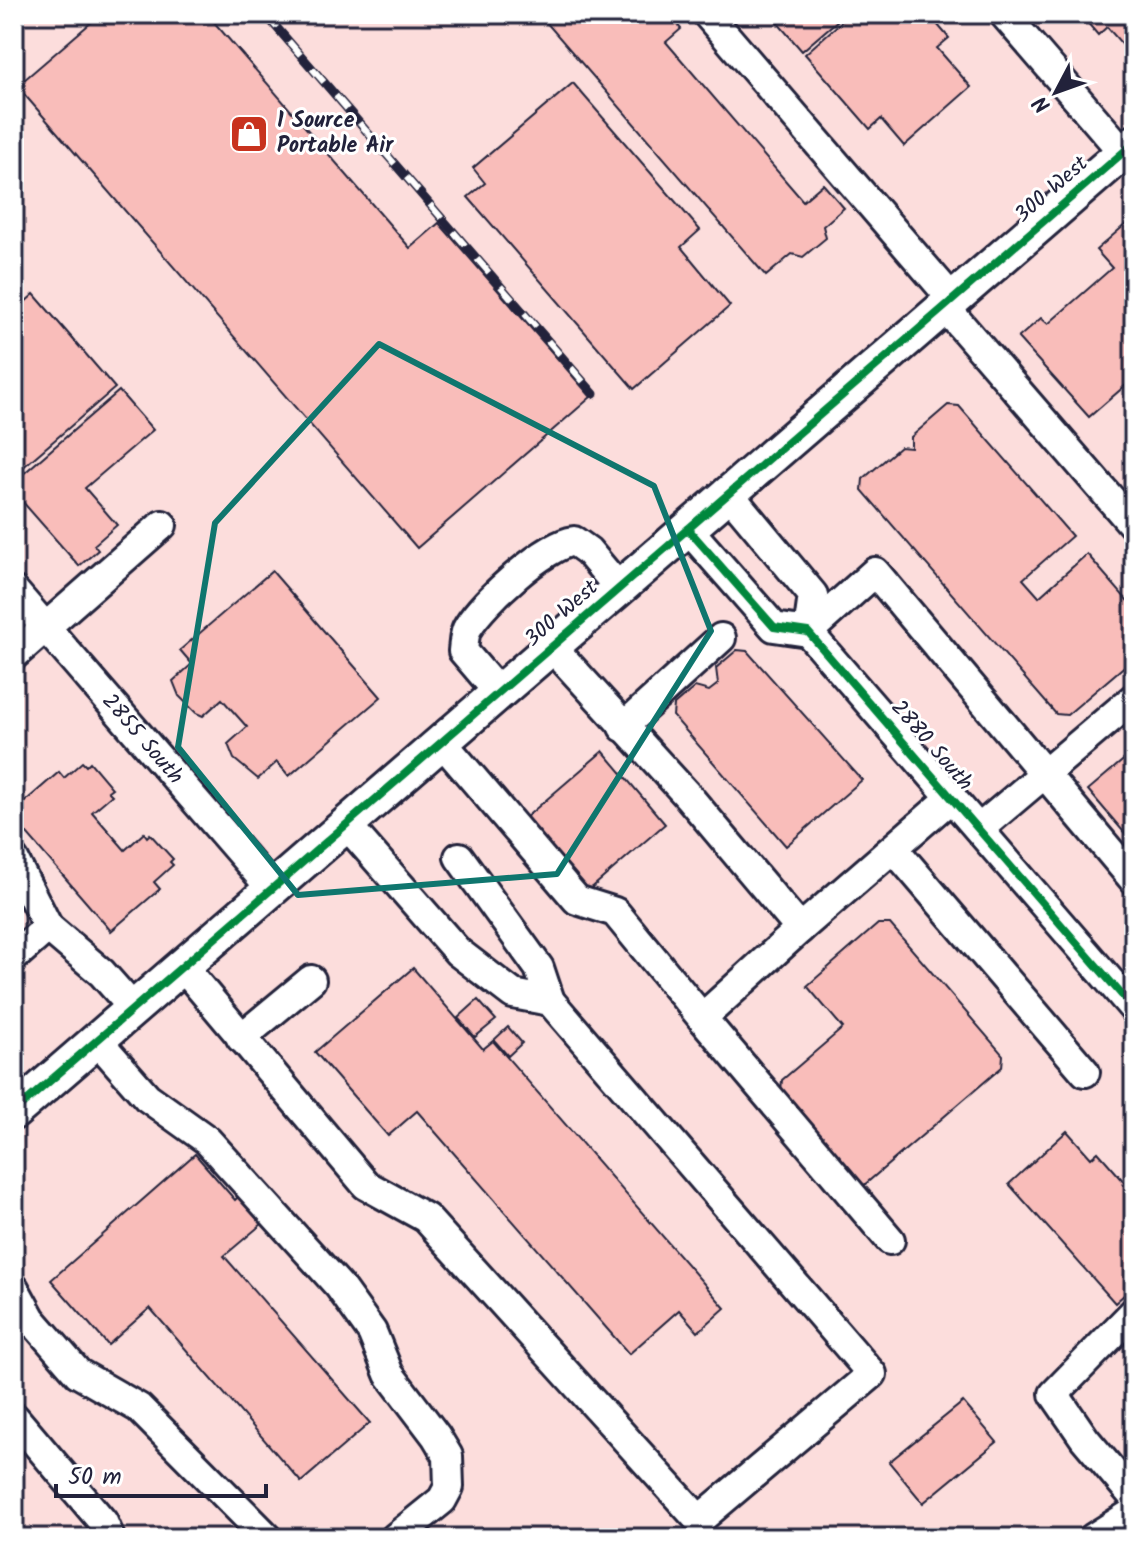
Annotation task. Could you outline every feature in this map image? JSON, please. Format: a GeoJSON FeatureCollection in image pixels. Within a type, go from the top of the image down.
{"type":"FeatureCollection","features":[{"type":"Feature","properties":{"kind":"main road","name":"300 West"},"geometry":{"type":"LineString","coordinates":[[14,1112],[1129,147]]}},
{"type":"Feature","properties":{"kind":"street"},"geometry":{"type":"LineString","coordinates":[[707,14],[1134,526]]}},
{"type":"Feature","properties":{"kind":"street"},"geometry":{"type":"LineString","coordinates":[[1004,14],[1129,147]]}},
{"type":"Feature","properties":{"kind":"street"},"geometry":{"type":"LineString","coordinates":[[729,494],[813,595],[808,632]]}},
{"type":"Feature","properties":{"kind":"street"},"geometry":{"type":"LineString","coordinates":[[14,655],[162,525]]}},
{"type":"Feature","properties":{"kind":"street"},"geometry":{"type":"LineString","coordinates":[[688,529],[774,627],[808,632]]}},
{"type":"Feature","properties":{"kind":"street"},"geometry":{"type":"LineString","coordinates":[[498,692],[463,651],[466,629],[499,594],[558,543],[574,541],[588,551],[619,588]]}},
{"type":"Feature","properties":{"kind":"street"},"geometry":{"type":"LineString","coordinates":[[808,632],[875,572],[1134,880]]}},
{"type":"Feature","properties":{"kind":"street","name":"2855 South"},"geometry":{"type":"LineString","coordinates":[[14,591],[271,888]]}},
{"type":"Feature","properties":{"kind":"street","name":"2880 South"},"geometry":{"type":"LineString","coordinates":[[808,632],[979,829],[1128,991]]}},
{"type":"Feature","properties":{"kind":"street"},"geometry":{"type":"LineString","coordinates":[[623,727],[721,638]]}},
{"type":"Feature","properties":{"kind":"street"},"geometry":{"type":"LineString","coordinates":[[552,647],[688,796],[800,929]]}},
{"type":"Feature","properties":{"kind":"street"},"geometry":{"type":"LineString","coordinates":[[979,829],[1134,698]]}},
{"type":"Feature","properties":{"kind":"street"},"geometry":{"type":"LineString","coordinates":[[441,741],[577,900],[615,912],[890,1240]]}},
{"type":"Feature","properties":{"kind":"street"},"geometry":{"type":"LineString","coordinates":[[702,1018],[952,797]]}},
{"type":"Feature","properties":{"kind":"street"},"geometry":{"type":"LineString","coordinates":[[346,824],[458,952],[513,994],[550,1001]]}},
{"type":"Feature","properties":{"kind":"street"},"geometry":{"type":"LineString","coordinates":[[895,850],[1085,1072]]}},
{"type":"Feature","properties":{"kind":"street"},"geometry":{"type":"LineString","coordinates":[[182,966],[366,1185],[426,1218],[699,1520],[872,1374],[550,1001],[539,968],[459,857]]}},
{"type":"Feature","properties":{"kind":"street"},"geometry":{"type":"LineString","coordinates":[[14,860],[48,927],[102,973],[133,1008]]}},
{"type":"Feature","properties":{"kind":"street"},"geometry":{"type":"LineString","coordinates":[[14,957],[48,927]]}},
{"type":"Feature","properties":{"kind":"street"},"geometry":{"type":"LineString","coordinates":[[241,1038],[311,980]]}},
{"type":"Feature","properties":{"kind":"street"},"geometry":{"type":"LineString","coordinates":[[97,1040],[147,1097],[207,1140],[339,1286],[372,1332],[389,1374],[448,1456],[449,1487],[442,1500],[395,1538]]}},
{"type":"Feature","properties":{"kind":"street"},"geometry":{"type":"LineString","coordinates":[[14,1288],[31,1319],[78,1373],[148,1415],[268,1538]]}},
{"type":"Feature","properties":{"kind":"street"},"geometry":{"type":"LineString","coordinates":[[1134,1312],[1054,1394],[1085,1439],[1134,1497]]}},
{"type":"Feature","properties":{"kind":"street"},"geometry":{"type":"LineString","coordinates":[[14,1417],[103,1522],[110,1538]]}},
{"type":"Feature","properties":{"kind":"street"},"geometry":{"type":"LineString","coordinates":[[1093,1538],[1134,1512]]}},
{"type":"Feature","properties":{"kind":"highlighted area"},"geometry":{"type":"Polygon","coordinates":[[[379,344],[654,486],[711,631],[557,874],[298,895],[178,747],[215,523],[379,344]]]}},
{"type":"Feature","properties":{"kind":"shaded area"},"geometry":{"type":"Polygon","coordinates":[[[14,14],[1134,14],[1134,1538],[14,1538],[14,14]]]}},
{"type":"Feature","properties":{"kind":"building"},"geometry":{"type":"Polygon","coordinates":[[[101,14],[207,14],[410,248],[439,223],[591,397],[417,548],[17,86],[101,14]]]}},
{"type":"Feature","properties":{"kind":"building"},"geometry":{"type":"Polygon","coordinates":[[[539,14],[668,14],[681,29],[666,42],[803,201],[823,184],[844,208],[823,226],[826,238],[803,257],[792,254],[766,276],[539,14]]]}},
{"type":"Feature","properties":{"kind":"building"},"geometry":{"type":"Polygon","coordinates":[[[770,14],[845,14],[802,51],[770,14]]]}},
{"type":"Feature","properties":{"kind":"building"},"geometry":{"type":"Polygon","coordinates":[[[850,14],[934,14],[931,17],[949,38],[937,48],[971,87],[904,146],[881,119],[870,129],[805,54],[850,14]]]}},
{"type":"Feature","properties":{"kind":"building"},"geometry":{"type":"Polygon","coordinates":[[[1080,14],[1134,14],[1134,45],[1127,50],[1107,27],[1098,35],[1080,14]]]}},
{"type":"Feature","properties":{"kind":"building"},"geometry":{"type":"Polygon","coordinates":[[[573,83],[700,230],[681,247],[730,306],[634,389],[468,197],[485,183],[473,168],[573,83]]]}},
{"type":"Feature","properties":{"kind":"building"},"geometry":{"type":"Polygon","coordinates":[[[1134,217],[1134,378],[1089,417],[1018,338],[1041,318],[1048,324],[1112,268],[1096,250],[1134,217]]]}},
{"type":"Feature","properties":{"kind":"building"},"geometry":{"type":"Polygon","coordinates":[[[34,294],[115,388],[14,475],[14,312],[34,294]]]}},
{"type":"Feature","properties":{"kind":"building"},"geometry":{"type":"Polygon","coordinates":[[[119,391],[153,430],[85,488],[117,525],[94,545],[98,550],[79,566],[14,492],[14,482],[119,391]]]}},
{"type":"Feature","properties":{"kind":"building"},"geometry":{"type":"Polygon","coordinates":[[[948,405],[959,406],[1072,536],[1023,579],[1039,597],[1087,554],[1134,608],[1134,658],[1067,715],[1056,714],[862,490],[863,479],[900,447],[911,448],[911,437],[948,405]]]}},
{"type":"Feature","properties":{"kind":"building"},"geometry":{"type":"Polygon","coordinates":[[[272,571],[381,697],[289,776],[277,762],[258,779],[234,759],[228,744],[247,727],[222,699],[203,716],[196,713],[179,696],[173,681],[192,664],[180,650],[272,571]]]}},
{"type":"Feature","properties":{"kind":"building"},"geometry":{"type":"Polygon","coordinates":[[[737,650],[747,651],[862,780],[786,846],[673,716],[674,705],[695,687],[709,691],[718,684],[716,668],[737,650]]]}},
{"type":"Feature","properties":{"kind":"building"},"geometry":{"type":"Polygon","coordinates":[[[603,751],[665,824],[588,891],[525,818],[603,751]]]}},
{"type":"Feature","properties":{"kind":"building"},"geometry":{"type":"Polygon","coordinates":[[[1134,751],[1134,844],[1088,790],[1134,751]]]}},
{"type":"Feature","properties":{"kind":"building"},"geometry":{"type":"Polygon","coordinates":[[[82,762],[86,766],[90,762],[112,788],[108,791],[112,795],[92,812],[125,850],[144,833],[147,837],[150,834],[173,859],[170,862],[173,865],[154,882],[160,889],[111,931],[14,819],[14,811],[59,772],[64,778],[82,762]]]}},
{"type":"Feature","properties":{"kind":"building"},"geometry":{"type":"Polygon","coordinates":[[[878,924],[890,924],[1003,1055],[1002,1067],[863,1186],[781,1091],[782,1080],[843,1028],[807,986],[878,924]]]}},
{"type":"Feature","properties":{"kind":"building"},"geometry":{"type":"Polygon","coordinates":[[[413,968],[483,1049],[493,1041],[725,1308],[698,1332],[679,1310],[629,1354],[417,1111],[388,1136],[315,1052],[413,968]]]}},
{"type":"Feature","properties":{"kind":"building"},"geometry":{"type":"Polygon","coordinates":[[[478,1000],[496,1020],[475,1037],[458,1018],[478,1000]]]}},
{"type":"Feature","properties":{"kind":"building"},"geometry":{"type":"Polygon","coordinates":[[[508,1027],[522,1043],[508,1056],[494,1040],[508,1027]]]}},
{"type":"Feature","properties":{"kind":"building"},"geometry":{"type":"Polygon","coordinates":[[[1067,1131],[1091,1158],[1098,1152],[1134,1193],[1134,1286],[1115,1303],[1009,1184],[1067,1131]]]}},
{"type":"Feature","properties":{"kind":"building"},"geometry":{"type":"Polygon","coordinates":[[[195,1154],[235,1200],[238,1197],[262,1224],[224,1256],[370,1423],[301,1482],[150,1308],[108,1345],[51,1280],[195,1154]]]}},
{"type":"Feature","properties":{"kind":"building"},"geometry":{"type":"Polygon","coordinates":[[[963,1402],[997,1442],[923,1503],[889,1462],[963,1402]]]}},
{"type":"Feature","properties":{"kind":"railway"},"geometry":{"type":"LineString","coordinates":[[265,14],[594,394]]}},
{"type":"Feature","properties":{"kind":"cycle path"},"geometry":{"type":"LineString","coordinates":[[14,1112],[1134,143]]}},
{"type":"Feature","properties":{"kind":"cycle path"},"geometry":{"type":"LineString","coordinates":[[688,529],[774,627],[808,632],[1134,1009]]}},
{"type":"Feature","properties":{"kind":"place","name":"1 Source Portable Air"},"geometry":{"type":"Point","coordinates":[249,134]}}]}
